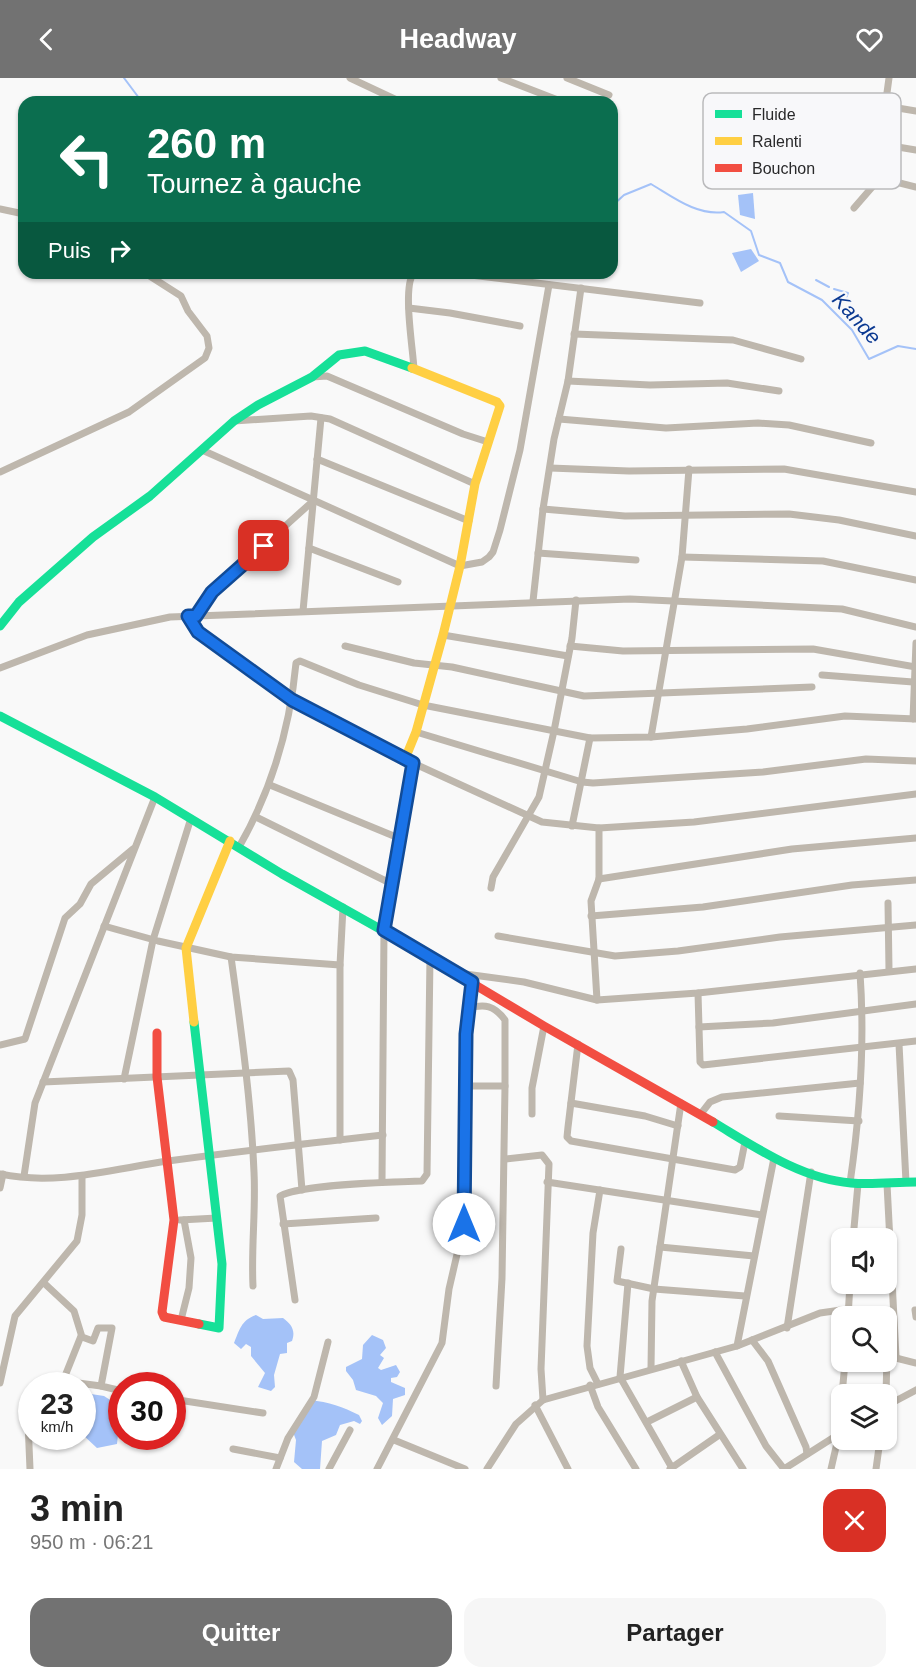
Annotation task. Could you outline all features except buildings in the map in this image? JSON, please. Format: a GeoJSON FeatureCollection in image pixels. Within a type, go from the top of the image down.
{"type":"FeatureCollection","features":[{"type":"Feature","properties":{"kind":"street"},"geometry":{"type":"LineString","coordinates":[[350,78],[388,96]]}},
{"type":"Feature","properties":{"kind":"street"},"geometry":{"type":"LineString","coordinates":[[501,78],[548,96]]}},
{"type":"Feature","properties":{"kind":"street"},"geometry":{"type":"LineString","coordinates":[[567,78],[609,95]]}},
{"type":"Feature","properties":{"kind":"street"},"geometry":{"type":"LineString","coordinates":[[887,93],[889,78]]}},
{"type":"Feature","properties":{"kind":"street"},"geometry":{"type":"LineString","coordinates":[[901,108],[916,111]]}},
{"type":"Feature","properties":{"kind":"street"},"geometry":{"type":"LineString","coordinates":[[901,148],[916,150]]}},
{"type":"Feature","properties":{"kind":"street"},"geometry":{"type":"LineString","coordinates":[[901,183],[916,187]]}},
{"type":"Feature","properties":{"kind":"street"},"geometry":{"type":"LineString","coordinates":[[854,208],[870,189]]}},
{"type":"Feature","properties":{"kind":"street"},"geometry":{"type":"LineString","coordinates":[[0,209],[18,213]]}},
{"type":"Feature","properties":{"kind":"street"},"geometry":{"type":"LineString","coordinates":[[0,472],[129,412],[205,358],[209,348],[207,336],[188,311],[181,296],[154,279]]}},
{"type":"Feature","properties":{"kind":"street"},"geometry":{"type":"LineString","coordinates":[[412,279],[409,285],[409,308],[414,369]]}},
{"type":"Feature","properties":{"kind":"street"},"geometry":{"type":"LineString","coordinates":[[502,279],[700,303]]}},
{"type":"Feature","properties":{"kind":"street"},"geometry":{"type":"LineString","coordinates":[[202,450],[460,566],[482,562],[493,552],[520,450],[549,285]]}},
{"type":"Feature","properties":{"kind":"street"},"geometry":{"type":"LineString","coordinates":[[533,601],[543,509],[568,381],[581,288]]}},
{"type":"Feature","properties":{"kind":"street"},"geometry":{"type":"LineString","coordinates":[[409,308],[520,326]]}},
{"type":"Feature","properties":{"kind":"street"},"geometry":{"type":"LineString","coordinates":[[574,334],[733,340],[801,359]]}},
{"type":"Feature","properties":{"kind":"street"},"geometry":{"type":"LineString","coordinates":[[0,626],[18,602],[93,537],[150,496],[234,421],[258,405],[312,377],[339,355],[365,351],[381,355],[499,403],[475,483],[451,605],[409,761],[401,838],[384,930],[382,1182]]}},
{"type":"Feature","properties":{"kind":"street"},"geometry":{"type":"LineString","coordinates":[[312,377],[327,376],[488,442]]}},
{"type":"Feature","properties":{"kind":"street"},"geometry":{"type":"LineString","coordinates":[[568,381],[650,385],[728,383],[779,391]]}},
{"type":"Feature","properties":{"kind":"street"},"geometry":{"type":"LineString","coordinates":[[303,611],[321,418]]}},
{"type":"Feature","properties":{"kind":"street"},"geometry":{"type":"LineString","coordinates":[[234,421],[330,419],[475,483]]}},
{"type":"Feature","properties":{"kind":"street"},"geometry":{"type":"LineString","coordinates":[[559,420],[656,428],[758,423],[789,424],[871,443]]}},
{"type":"Feature","properties":{"kind":"street"},"geometry":{"type":"LineString","coordinates":[[317,459],[469,521]]}},
{"type":"Feature","properties":{"kind":"street"},"geometry":{"type":"LineString","coordinates":[[550,468],[629,471],[784,469],[916,492]]}},
{"type":"Feature","properties":{"kind":"street"},"geometry":{"type":"LineString","coordinates":[[651,737],[682,557],[689,470]]}},
{"type":"Feature","properties":{"kind":"street"},"geometry":{"type":"LineString","coordinates":[[192,616],[212,592],[313,501]]}},
{"type":"Feature","properties":{"kind":"street"},"geometry":{"type":"LineString","coordinates":[[543,509],[626,516],[789,514],[839,520],[916,536]]}},
{"type":"Feature","properties":{"kind":"street"},"geometry":{"type":"LineString","coordinates":[[309,548],[398,582]]}},
{"type":"Feature","properties":{"kind":"street"},"geometry":{"type":"LineString","coordinates":[[538,553],[636,560]]}},
{"type":"Feature","properties":{"kind":"street"},"geometry":{"type":"LineString","coordinates":[[682,557],[823,561],[916,580]]}},
{"type":"Feature","properties":{"kind":"street"},"geometry":{"type":"LineString","coordinates":[[491,888],[493,877],[539,797],[570,646],[576,600]]}},
{"type":"Feature","properties":{"kind":"street"},"geometry":{"type":"LineString","coordinates":[[0,668],[87,635],[170,617],[303,611],[533,601],[675,601],[842,609],[916,627]]}},
{"type":"Feature","properties":{"kind":"street"},"geometry":{"type":"LineString","coordinates":[[192,616],[198,632],[292,700],[409,761],[543,822],[599,828],[694,822],[916,794]]}},
{"type":"Feature","properties":{"kind":"street"},"geometry":{"type":"LineString","coordinates":[[443,635],[568,656]]}},
{"type":"Feature","properties":{"kind":"street"},"geometry":{"type":"LineString","coordinates":[[239,847],[270,785],[292,700],[296,663],[300,661],[359,685],[423,705],[590,738],[651,737],[747,729],[845,716],[915,719],[913,681],[916,643]]}},
{"type":"Feature","properties":{"kind":"street"},"geometry":{"type":"LineString","coordinates":[[345,646],[414,663],[435,665],[584,696],[812,687]]}},
{"type":"Feature","properties":{"kind":"street"},"geometry":{"type":"LineString","coordinates":[[570,646],[623,651],[813,649],[915,666]]}},
{"type":"Feature","properties":{"kind":"street"},"geometry":{"type":"LineString","coordinates":[[822,675],[913,681]]}},
{"type":"Feature","properties":{"kind":"street"},"geometry":{"type":"LineString","coordinates":[[0,716],[155,797],[745,1142],[774,1158],[811,1173],[854,1183],[911,1182],[899,1044]]}},
{"type":"Feature","properties":{"kind":"street"},"geometry":{"type":"LineString","coordinates":[[416,732],[582,782],[763,772],[866,759],[916,761]]}},
{"type":"Feature","properties":{"kind":"street"},"geometry":{"type":"LineString","coordinates":[[572,826],[590,738]]}},
{"type":"Feature","properties":{"kind":"street"},"geometry":{"type":"LineString","coordinates":[[270,785],[401,838]]}},
{"type":"Feature","properties":{"kind":"street"},"geometry":{"type":"LineString","coordinates":[[24,1176],[35,1103],[155,797]]}},
{"type":"Feature","properties":{"kind":"street"},"geometry":{"type":"LineString","coordinates":[[256,817],[392,884]]}},
{"type":"Feature","properties":{"kind":"street"},"geometry":{"type":"LineString","coordinates":[[124,1079],[153,940],[191,818]]}},
{"type":"Feature","properties":{"kind":"street"},"geometry":{"type":"LineString","coordinates":[[597,1000],[591,901],[599,879],[599,828]]}},
{"type":"Feature","properties":{"kind":"street"},"geometry":{"type":"LineString","coordinates":[[599,879],[792,849],[916,838]]}},
{"type":"Feature","properties":{"kind":"street"},"geometry":{"type":"LineString","coordinates":[[179,1220],[162,1312],[164,1317],[220,1327],[222,1264],[186,948],[230,841]]}},
{"type":"Feature","properties":{"kind":"street"},"geometry":{"type":"LineString","coordinates":[[0,1045],[25,1039],[65,918],[80,904],[91,884],[136,846]]}},
{"type":"Feature","properties":{"kind":"street"},"geometry":{"type":"LineString","coordinates":[[591,916],[703,907],[852,885],[916,879]]}},
{"type":"Feature","properties":{"kind":"street"},"geometry":{"type":"LineString","coordinates":[[888,903],[889,970]]}},
{"type":"Feature","properties":{"kind":"street"},"geometry":{"type":"LineString","coordinates":[[340,1140],[340,965],[343,907]]}},
{"type":"Feature","properties":{"kind":"street"},"geometry":{"type":"LineString","coordinates":[[498,936],[615,956],[678,951],[780,937],[916,925]]}},
{"type":"Feature","properties":{"kind":"street"},"geometry":{"type":"LineString","coordinates":[[104,926],[153,940],[231,957],[340,965]]}},
{"type":"Feature","properties":{"kind":"street"},"geometry":{"type":"LineString","coordinates":[[231,957],[247,1074],[254,1173],[251,1245],[253,1286]]}},
{"type":"Feature","properties":{"kind":"street"},"geometry":{"type":"LineString","coordinates":[[295,1300],[280,1196],[302,1191],[382,1182],[422,1181],[427,1174],[430,957]]}},
{"type":"Feature","properties":{"kind":"street"},"geometry":{"type":"LineString","coordinates":[[458,973],[524,982],[597,1000],[698,993],[860,973],[916,969]]}},
{"type":"Feature","properties":{"kind":"street"},"geometry":{"type":"LineString","coordinates":[[853,1228],[862,1011],[860,973]]}},
{"type":"Feature","properties":{"kind":"street"},"geometry":{"type":"LineString","coordinates":[[377,1469],[394,1440],[442,1343],[449,1289],[464,1224],[468,1008],[472,982]]}},
{"type":"Feature","properties":{"kind":"street"},"geometry":{"type":"LineString","coordinates":[[698,993],[700,1062],[703,1065],[916,1041]]}},
{"type":"Feature","properties":{"kind":"street"},"geometry":{"type":"LineString","coordinates":[[699,1027],[773,1023],[916,1004]]}},
{"type":"Feature","properties":{"kind":"street"},"geometry":{"type":"LineString","coordinates":[[468,1008],[484,1005],[492,1007],[504,1020],[506,1159],[496,1386]]}},
{"type":"Feature","properties":{"kind":"street"},"geometry":{"type":"LineString","coordinates":[[532,1114],[532,1088],[544,1026]]}},
{"type":"Feature","properties":{"kind":"street"},"geometry":{"type":"LineString","coordinates":[[156,1033],[157,1077],[167,1161],[190,1265],[189,1287],[181,1320]]}},
{"type":"Feature","properties":{"kind":"street"},"geometry":{"type":"LineString","coordinates":[[578,1044],[567,1137],[571,1141],[735,1170],[740,1167],[745,1142]]}},
{"type":"Feature","properties":{"kind":"street"},"geometry":{"type":"LineString","coordinates":[[43,1082],[277,1071],[291,1073],[300,1146],[302,1191]]}},
{"type":"Feature","properties":{"kind":"street"},"geometry":{"type":"LineString","coordinates":[[700,1115],[710,1102],[722,1097],[860,1083]]}},
{"type":"Feature","properties":{"kind":"street"},"geometry":{"type":"LineString","coordinates":[[466,1086],[505,1086]]}},
{"type":"Feature","properties":{"kind":"street"},"geometry":{"type":"LineString","coordinates":[[571,1103],[645,1116],[678,1126]]}},
{"type":"Feature","properties":{"kind":"street"},"geometry":{"type":"LineString","coordinates":[[651,1368],[654,1289],[681,1103]]}},
{"type":"Feature","properties":{"kind":"street"},"geometry":{"type":"LineString","coordinates":[[779,1116],[859,1120]]}},
{"type":"Feature","properties":{"kind":"street"},"geometry":{"type":"LineString","coordinates":[[0,1188],[1,1174],[82,1176],[210,1155],[383,1136]]}},
{"type":"Feature","properties":{"kind":"street"},"geometry":{"type":"LineString","coordinates":[[506,1159],[542,1155],[549,1164],[541,1369],[543,1400]]}},
{"type":"Feature","properties":{"kind":"street"},"geometry":{"type":"LineString","coordinates":[[737,1346],[774,1158]]}},
{"type":"Feature","properties":{"kind":"street"},"geometry":{"type":"LineString","coordinates":[[787,1328],[811,1173]]}},
{"type":"Feature","properties":{"kind":"street"},"geometry":{"type":"LineString","coordinates":[[0,1383],[13,1322],[77,1241],[82,1215],[82,1176]]}},
{"type":"Feature","properties":{"kind":"street"},"geometry":{"type":"LineString","coordinates":[[547,1182],[762,1215]]}},
{"type":"Feature","properties":{"kind":"street"},"geometry":{"type":"LineString","coordinates":[[887,1184],[893,1306]]}},
{"type":"Feature","properties":{"kind":"street"},"geometry":{"type":"LineString","coordinates":[[600,1190],[593,1233],[587,1346],[598,1407],[636,1469]]}},
{"type":"Feature","properties":{"kind":"street"},"geometry":{"type":"LineString","coordinates":[[179,1220],[217,1218]]}},
{"type":"Feature","properties":{"kind":"street"},"geometry":{"type":"LineString","coordinates":[[283,1224],[376,1218]]}},
{"type":"Feature","properties":{"kind":"street"},"geometry":{"type":"LineString","coordinates":[[660,1247],[754,1256]]}},
{"type":"Feature","properties":{"kind":"street"},"geometry":{"type":"LineString","coordinates":[[621,1249],[615,1279],[654,1289],[746,1296]]}},
{"type":"Feature","properties":{"kind":"street"},"geometry":{"type":"LineString","coordinates":[[44,1283],[75,1312],[81,1335],[63,1381],[108,1388]]}},
{"type":"Feature","properties":{"kind":"street"},"geometry":{"type":"LineString","coordinates":[[628,1283],[620,1377],[671,1468],[718,1435]]}},
{"type":"Feature","properties":{"kind":"street"},"geometry":{"type":"LineString","coordinates":[[487,1469],[508,1435],[535,1405],[543,1400],[651,1368],[737,1346],[820,1313],[831,1311]]}},
{"type":"Feature","properties":{"kind":"street"},"geometry":{"type":"LineString","coordinates":[[81,1335],[93,1341],[98,1328],[112,1328],[101,1386]]}},
{"type":"Feature","properties":{"kind":"street"},"geometry":{"type":"LineString","coordinates":[[752,1340],[768,1361],[807,1454]]}},
{"type":"Feature","properties":{"kind":"street"},"geometry":{"type":"LineString","coordinates":[[276,1469],[288,1438],[314,1397],[328,1342]]}},
{"type":"Feature","properties":{"kind":"street"},"geometry":{"type":"LineString","coordinates":[[716,1352],[766,1446],[784,1469],[831,1439]]}},
{"type":"Feature","properties":{"kind":"street"},"geometry":{"type":"LineString","coordinates":[[897,1357],[916,1363]]}},
{"type":"Feature","properties":{"kind":"street"},"geometry":{"type":"LineString","coordinates":[[681,1361],[718,1435],[743,1469]]}},
{"type":"Feature","properties":{"kind":"street"},"geometry":{"type":"LineString","coordinates":[[897,1400],[916,1390]]}},
{"type":"Feature","properties":{"kind":"street"},"geometry":{"type":"LineString","coordinates":[[647,1422],[697,1397]]}},
{"type":"Feature","properties":{"kind":"street"},"geometry":{"type":"LineString","coordinates":[[186,1401],[263,1413]]}},
{"type":"Feature","properties":{"kind":"street"},"geometry":{"type":"LineString","coordinates":[[535,1405],[568,1469]]}},
{"type":"Feature","properties":{"kind":"street"},"geometry":{"type":"LineString","coordinates":[[329,1469],[350,1430]]}},
{"type":"Feature","properties":{"kind":"street"},"geometry":{"type":"LineString","coordinates":[[394,1440],[465,1469]]}},
{"type":"Feature","properties":{"kind":"street"},"geometry":{"type":"LineString","coordinates":[[233,1449],[280,1458]]}},
{"type":"Feature","properties":{"kind":"street"},"geometry":{"type":"LineString","coordinates":[[29,1450],[30,1469]]}},
{"type":"Feature","properties":{"kind":"street"},"geometry":{"type":"LineString","coordinates":[[831,1469],[836,1450]]}},
{"type":"Feature","properties":{"kind":"street"},"geometry":{"type":"LineString","coordinates":[[876,1469],[879,1450]]}},
{"type":"Feature","properties":{"kind":"water"},"geometry":{"type":"Polygon","coordinates":[[[753,193],[755,219],[740,215],[738,195],[753,193]]]}},
{"type":"Feature","properties":{"kind":"water"},"geometry":{"type":"Polygon","coordinates":[[[751,249],[759,261],[741,272],[732,253],[751,249]]]}},
{"type":"Feature","properties":{"kind":"water"},"geometry":{"type":"Polygon","coordinates":[[[256,1315],[263,1319],[283,1318],[293,1330],[292,1341],[287,1343],[287,1353],[280,1354],[274,1375],[275,1387],[271,1391],[258,1387],[265,1373],[251,1356],[251,1347],[246,1344],[241,1349],[234,1343],[244,1323],[256,1315]]]}},
{"type":"Feature","properties":{"kind":"water"},"geometry":{"type":"Polygon","coordinates":[[[372,1335],[383,1340],[386,1348],[380,1355],[384,1358],[378,1368],[381,1370],[396,1365],[400,1372],[397,1377],[391,1378],[391,1382],[405,1388],[405,1395],[393,1399],[392,1416],[382,1425],[378,1418],[383,1403],[376,1396],[356,1390],[353,1380],[346,1371],[346,1367],[362,1359],[363,1345],[372,1335]]]}},
{"type":"Feature","properties":{"kind":"water"},"geometry":{"type":"Polygon","coordinates":[[[96,1395],[108,1399],[108,1446],[97,1448],[96,1395]]]}},
{"type":"Feature","properties":{"kind":"water"},"geometry":{"type":"Polygon","coordinates":[[[310,1400],[347,1410],[359,1415],[362,1421],[360,1424],[354,1421],[340,1425],[336,1435],[322,1441],[320,1469],[302,1469],[294,1462],[296,1440],[293,1432],[310,1400]]]}},
{"type":"Feature","properties":{"kind":"waterway","name":"Kande"},"geometry":{"type":"LineString","coordinates":[[124,78],[138,96]]}},
{"type":"Feature","properties":{"kind":"waterway","name":"Kande"},"geometry":{"type":"LineString","coordinates":[[618,200],[624,195],[651,184],[695,208],[724,212],[751,231],[759,255],[780,263],[788,282],[822,300],[852,330],[869,359],[898,346],[916,349]]}},
{"type":"Feature","properties":{"kind":"waterway"},"geometry":{"type":"LineString","coordinates":[[816,280],[829,287]]}},
{"type":"Feature","properties":{"kind":"waterway"},"geometry":{"type":"LineString","coordinates":[[834,289],[848,293],[845,301],[847,293]]}},
{"type":"Feature","properties":{"kind":"traffic: fast"},"geometry":{"type":"LineString","coordinates":[[0,626],[19,602],[93,537],[150,496],[234,421],[258,405],[312,377],[339,355],[365,351],[412,368]]}},
{"type":"Feature","properties":{"kind":"traffic: fast"},"geometry":{"type":"LineString","coordinates":[[0,716],[155,797],[282,874],[405,943]]}},
{"type":"Feature","properties":{"kind":"traffic: fast"},"geometry":{"type":"LineString","coordinates":[[194,1022],[222,1264],[219,1328],[199,1324]]}},
{"type":"Feature","properties":{"kind":"traffic: fast"},"geometry":{"type":"LineString","coordinates":[[713,1122],[796,1169],[814,1175],[859,1184],[916,1182]]}},
{"type":"Feature","properties":{"kind":"traffic: slow"},"geometry":{"type":"LineString","coordinates":[[405,759],[416,732],[443,635],[460,566],[475,484],[500,406],[497,402],[412,368]]}},
{"type":"Feature","properties":{"kind":"traffic: slow"},"geometry":{"type":"LineString","coordinates":[[194,1022],[186,948],[230,841]]}},
{"type":"Feature","properties":{"kind":"traffic: jam"},"geometry":{"type":"LineString","coordinates":[[405,943],[544,1026],[713,1122]]}},
{"type":"Feature","properties":{"kind":"traffic: jam"},"geometry":{"type":"LineString","coordinates":[[157,1033],[157,1077],[174,1220],[162,1312],[164,1317],[199,1324]]}},
{"type":"Feature","properties":{"kind":"route"},"geometry":{"type":"LineString","coordinates":[[264,546],[212,592],[196,616],[188,616],[198,632],[292,700],[413,763],[384,930],[472,982],[466,1034],[464,1224]]}}]}
